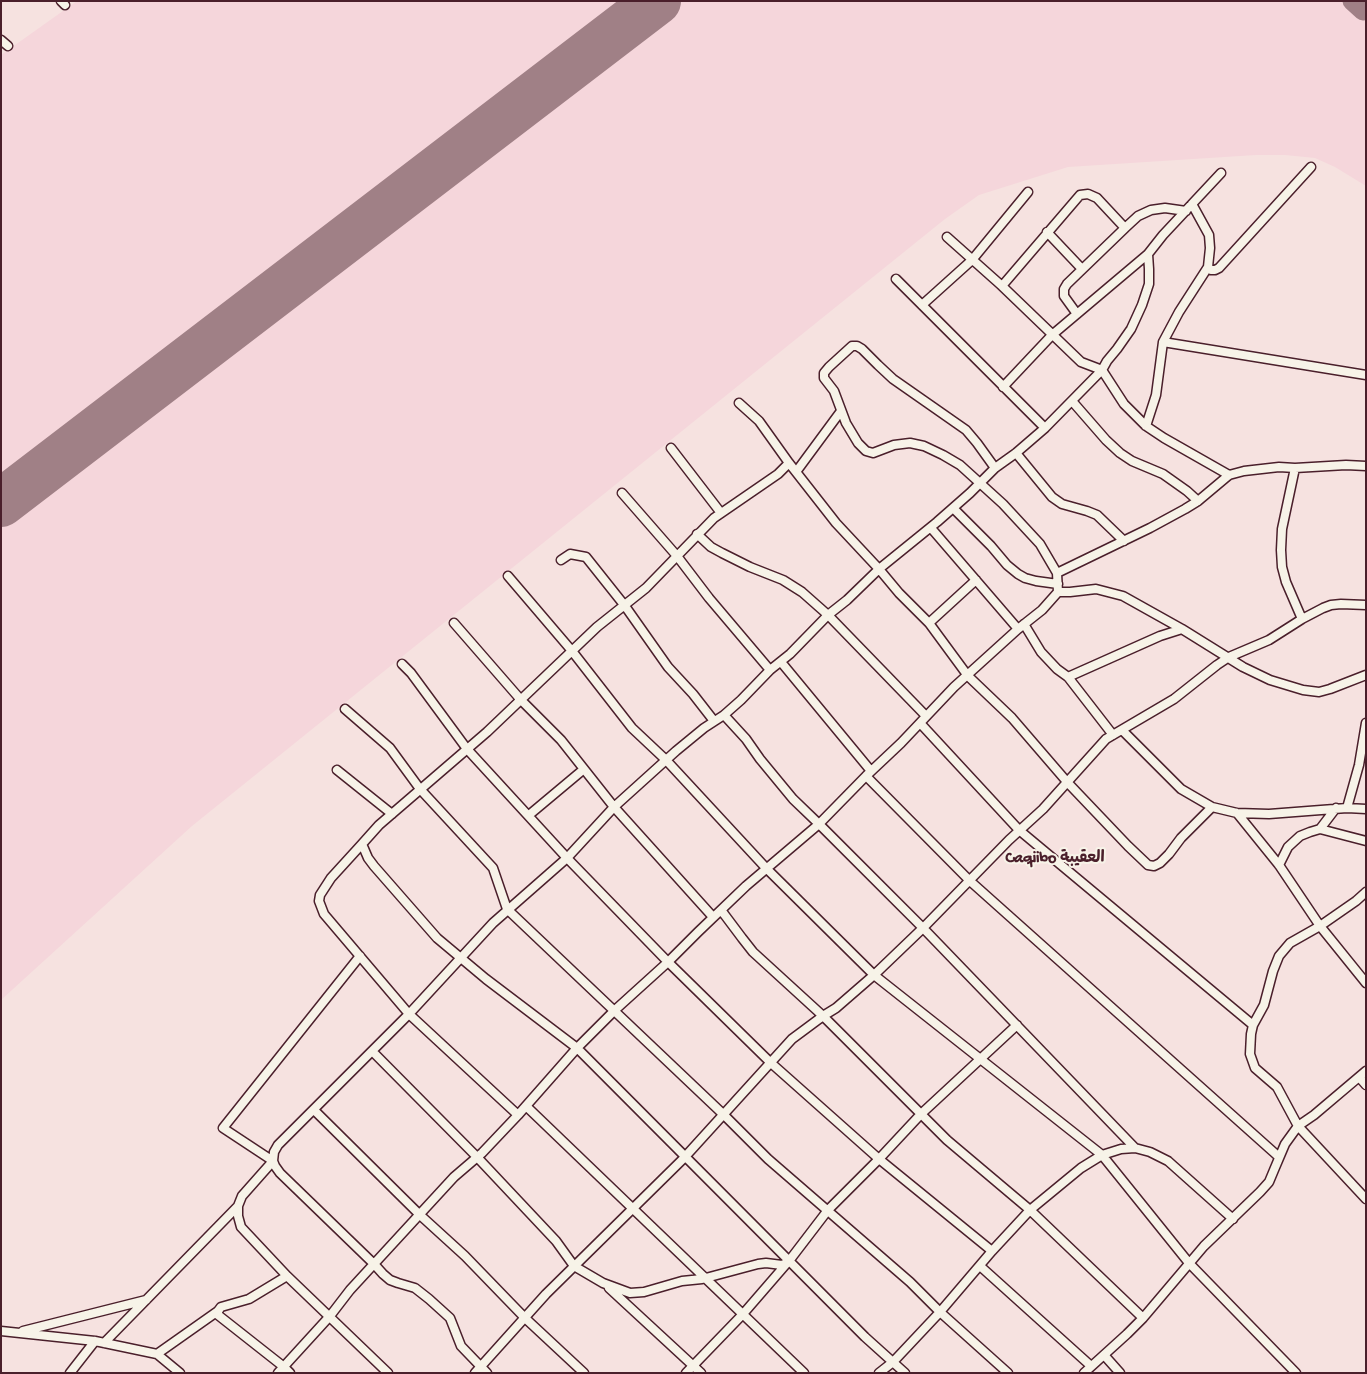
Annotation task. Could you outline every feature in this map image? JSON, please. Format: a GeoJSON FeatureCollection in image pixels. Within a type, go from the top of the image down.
{"type":"FeatureCollection","features":[{"type":"Feature","properties":{"kind":"street"},"geometry":{"type":"LineString","coordinates":[[1,40],[8,46]]}},
{"type":"Feature","properties":{"kind":"street"},"geometry":{"type":"LineString","coordinates":[[1208,267],[1211,270],[1219,268],[1311,167]]}},
{"type":"Feature","properties":{"kind":"street"},"geometry":{"type":"LineString","coordinates":[[1003,387],[1052,335],[1148,254],[1163,234],[1221,173]]}},
{"type":"Feature","properties":{"kind":"street"},"geometry":{"type":"LineString","coordinates":[[922,305],[972,260],[1028,192]]}},
{"type":"Feature","properties":{"kind":"street"},"geometry":{"type":"LineString","coordinates":[[1002,286],[1080,195],[1088,194],[1097,198],[1125,228]]}},
{"type":"Feature","properties":{"kind":"street"},"geometry":{"type":"LineString","coordinates":[[1146,426],[1156,395],[1163,342],[1179,312],[1208,267],[1210,248],[1209,235],[1192,204]]}},
{"type":"Feature","properties":{"kind":"street"},"geometry":{"type":"LineString","coordinates":[[1077,314],[1067,302],[1064,296],[1064,289],[1082,269],[1125,228],[1138,216],[1152,210],[1165,208],[1186,211]]}},
{"type":"Feature","properties":{"kind":"street"},"geometry":{"type":"LineString","coordinates":[[1047,232],[1082,269]]}},
{"type":"Feature","properties":{"kind":"street"},"geometry":{"type":"LineString","coordinates":[[946,237],[1002,286],[1081,362],[1102,370],[1124,404],[1146,426],[1229,475]]}},
{"type":"Feature","properties":{"kind":"street"},"geometry":{"type":"LineString","coordinates":[[388,1373],[287,1276],[241,1227],[238,1216],[238,1206],[242,1196],[273,1161],[274,1152],[278,1145],[409,1014],[493,923],[567,858],[614,807],[666,760],[704,728],[724,715],[741,700],[770,670],[781,662],[828,615],[853,594],[878,569],[931,528],[980,484],[995,468],[1016,453],[1045,428],[1102,370],[1131,329],[1142,305],[1148,284],[1148,254]]}},
{"type":"Feature","properties":{"kind":"street"},"geometry":{"type":"LineString","coordinates":[[896,279],[1045,428]]}},
{"type":"Feature","properties":{"kind":"street"},"geometry":{"type":"LineString","coordinates":[[1163,342],[1366,374]]}},
{"type":"Feature","properties":{"kind":"street"},"geometry":{"type":"LineString","coordinates":[[218,1311],[218,1315],[284,1371],[350,1290],[454,1178],[518,1115],[577,1048],[713,917],[766,868],[819,824],[954,687],[968,676],[1021,626],[1042,610],[1058,588],[1057,573],[1035,538],[1003,504],[960,465],[924,446],[910,443],[894,444],[873,453],[866,450],[858,443],[846,423],[834,391],[824,378],[824,373],[829,367],[852,346],[857,346],[862,349],[893,379],[966,430],[995,468]]}},
{"type":"Feature","properties":{"kind":"street"},"geometry":{"type":"LineString","coordinates":[[1072,401],[1106,440],[1120,453],[1132,461],[1163,474],[1187,490],[1198,501]]}},
{"type":"Feature","properties":{"kind":"street"},"geometry":{"type":"LineString","coordinates":[[739,403],[760,421],[789,463],[846,535],[899,593],[929,623],[968,676],[1012,718],[1068,783],[1142,860],[1148,865],[1154,866],[1160,863],[1181,838],[1212,807]]}},
{"type":"Feature","properties":{"kind":"street"},"geometry":{"type":"LineString","coordinates":[[796,472],[841,412]]}},
{"type":"Feature","properties":{"kind":"street"},"geometry":{"type":"LineString","coordinates":[[671,448],[721,513]]}},
{"type":"Feature","properties":{"kind":"street"},"geometry":{"type":"LineString","coordinates":[[1016,453],[1052,497],[1062,504],[1098,515],[1124,540]]}},
{"type":"Feature","properties":{"kind":"street"},"geometry":{"type":"LineString","coordinates":[[518,1115],[409,1014],[324,914],[319,901],[320,895],[331,878],[379,825],[487,732],[597,628],[646,588],[714,518],[778,474],[789,463]]}},
{"type":"Feature","properties":{"kind":"street"},"geometry":{"type":"LineString","coordinates":[[1057,573],[1150,528],[1198,501],[1229,475],[1244,471],[1279,467],[1296,468],[1346,465],[1366,466]]}},
{"type":"Feature","properties":{"kind":"street"},"geometry":{"type":"LineString","coordinates":[[1296,468],[1282,529],[1281,550],[1282,567],[1286,582],[1302,619]]}},
{"type":"Feature","properties":{"kind":"street"},"geometry":{"type":"LineString","coordinates":[[622,493],[677,556],[709,598],[770,670]]}},
{"type":"Feature","properties":{"kind":"street"},"geometry":{"type":"LineString","coordinates":[[953,508],[991,546],[1007,565],[1025,578],[1070,592],[1096,589],[1115,593],[1130,599],[1229,657],[1243,667],[1270,680],[1303,690],[1319,692],[1366,675]]}},
{"type":"Feature","properties":{"kind":"street"},"geometry":{"type":"LineString","coordinates":[[931,528],[976,580],[1021,626],[1057,669],[1068,677],[1113,735]]}},
{"type":"Feature","properties":{"kind":"street"},"geometry":{"type":"LineString","coordinates":[[697,534],[706,544],[722,553],[750,567],[783,580],[802,592],[828,615],[926,716]]}},
{"type":"Feature","properties":{"kind":"street"},"geometry":{"type":"LineString","coordinates":[[561,560],[570,554],[586,557],[625,606],[668,666],[693,694],[714,722]]}},
{"type":"Feature","properties":{"kind":"street"},"geometry":{"type":"LineString","coordinates":[[508,576],[572,652],[632,728],[666,760],[766,868],[874,975],[1102,1155],[1189,1263],[1296,1373]]}},
{"type":"Feature","properties":{"kind":"street"},"geometry":{"type":"LineString","coordinates":[[929,623],[976,580]]}},
{"type":"Feature","properties":{"kind":"street"},"geometry":{"type":"LineString","coordinates":[[360,956],[223,1128],[273,1161],[280,1173],[390,1280],[414,1288],[442,1310],[450,1318],[461,1346],[481,1371],[546,1294],[685,1156],[792,1039],[836,1008],[874,975],[1043,809],[1068,783],[1099,746],[1113,735],[1148,713],[1174,699],[1216,665],[1229,657],[1268,640],[1302,619],[1331,605],[1341,604],[1366,606]]}},
{"type":"Feature","properties":{"kind":"street"},"geometry":{"type":"LineString","coordinates":[[454,623],[521,700],[561,740],[614,807],[713,917]]}},
{"type":"Feature","properties":{"kind":"street"},"geometry":{"type":"LineString","coordinates":[[1068,677],[1160,636],[1182,629]]}},
{"type":"Feature","properties":{"kind":"street"},"geometry":{"type":"LineString","coordinates":[[781,662],[869,774],[970,880],[1279,1157]]}},
{"type":"Feature","properties":{"kind":"street"},"geometry":{"type":"LineString","coordinates":[[402,664],[411,673],[467,749],[567,858],[668,962],[771,1063],[879,1159],[992,1251]]}},
{"type":"Feature","properties":{"kind":"street"},"geometry":{"type":"LineString","coordinates":[[345,709],[390,748],[420,789],[494,868],[507,910],[615,1010],[768,1159],[910,1282],[940,1312],[1008,1373]]}},
{"type":"Feature","properties":{"kind":"street"},"geometry":{"type":"LineString","coordinates":[[724,715],[746,739],[760,759],[793,799],[923,928],[1135,1148]]}},
{"type":"Feature","properties":{"kind":"street"},"geometry":{"type":"LineString","coordinates":[[920,723],[1020,830],[1253,1025]]}},
{"type":"Feature","properties":{"kind":"street"},"geometry":{"type":"LineString","coordinates":[[1347,808],[1359,765],[1366,723]]}},
{"type":"Feature","properties":{"kind":"street"},"geometry":{"type":"LineString","coordinates":[[1122,730],[1181,789],[1212,807],[1237,813],[1269,814],[1336,808],[1366,809]]}},
{"type":"Feature","properties":{"kind":"street"},"geometry":{"type":"LineString","coordinates":[[529,815],[584,769]]}},
{"type":"Feature","properties":{"kind":"street"},"geometry":{"type":"LineString","coordinates":[[337,770],[392,814]]}},
{"type":"Feature","properties":{"kind":"street"},"geometry":{"type":"LineString","coordinates":[[1320,829],[1336,808]]}},
{"type":"Feature","properties":{"kind":"street"},"geometry":{"type":"LineString","coordinates":[[1237,813],[1279,865],[1320,926],[1366,983]]}},
{"type":"Feature","properties":{"kind":"street"},"geometry":{"type":"LineString","coordinates":[[1279,865],[1292,842],[1300,836],[1320,829],[1366,841]]}},
{"type":"Feature","properties":{"kind":"street"},"geometry":{"type":"LineString","coordinates":[[362,844],[371,862],[390,886],[437,938],[519,1005],[577,1048],[865,1337],[905,1373]]}},
{"type":"Feature","properties":{"kind":"street"},"geometry":{"type":"LineString","coordinates":[[1366,892],[1320,926],[1290,943],[1279,956],[1273,971],[1264,1005],[1253,1025],[1250,1044],[1250,1054],[1255,1068],[1261,1075],[1277,1087],[1298,1126],[1366,1199]]}},
{"type":"Feature","properties":{"kind":"street"},"geometry":{"type":"LineString","coordinates":[[721,910],[753,952],[823,1016],[947,1140],[1030,1210],[1143,1318]]}},
{"type":"Feature","properties":{"kind":"street"},"geometry":{"type":"LineString","coordinates":[[686,1373],[743,1314],[789,1261],[828,1210],[921,1114],[1017,1025]]}},
{"type":"Feature","properties":{"kind":"street"},"geometry":{"type":"LineString","coordinates":[[372,1051],[477,1157],[556,1240],[574,1266],[603,1284],[701,1373]]}},
{"type":"Feature","properties":{"kind":"street"},"geometry":{"type":"LineString","coordinates":[[1084,1373],[1143,1318],[1204,1246],[1269,1182],[1285,1144],[1298,1126],[1314,1115],[1366,1071]]}},
{"type":"Feature","properties":{"kind":"street"},"geometry":{"type":"LineString","coordinates":[[1359,1077],[1366,1085]]}},
{"type":"Feature","properties":{"kind":"street"},"geometry":{"type":"LineString","coordinates":[[526,1106],[804,1373]]}},
{"type":"Feature","properties":{"kind":"street"},"geometry":{"type":"LineString","coordinates":[[314,1110],[420,1215],[465,1256],[525,1318],[584,1373]]}},
{"type":"Feature","properties":{"kind":"street"},"geometry":{"type":"LineString","coordinates":[[879,1373],[892,1362],[940,1312],[992,1251],[1030,1210],[1081,1168],[1102,1155],[1121,1149],[1135,1148],[1150,1152],[1168,1161],[1233,1219]]}},
{"type":"Feature","properties":{"kind":"street"},"geometry":{"type":"LineString","coordinates":[[104,1343],[238,1206]]}},
{"type":"Feature","properties":{"kind":"street"},"geometry":{"type":"LineString","coordinates":[[603,1284],[630,1293],[644,1292],[682,1281],[705,1278],[758,1264],[782,1265],[789,1261]]}},
{"type":"Feature","properties":{"kind":"street"},"geometry":{"type":"LineString","coordinates":[[980,1266],[1090,1366]]}},
{"type":"Feature","properties":{"kind":"street"},"geometry":{"type":"LineString","coordinates":[[157,1354],[218,1311],[221,1307],[249,1299],[287,1276]]}},
{"type":"Feature","properties":{"kind":"street"},"geometry":{"type":"LineString","coordinates":[[17,1332],[146,1300]]}},
{"type":"Feature","properties":{"kind":"street"},"geometry":{"type":"LineString","coordinates":[[1,1331],[95,1341],[157,1354],[180,1373]]}},
{"type":"Feature","properties":{"kind":"street"},"geometry":{"type":"LineString","coordinates":[[73,1372],[95,1341]]}},
{"type":"Feature","properties":{"kind":"street"},"geometry":{"type":"LineString","coordinates":[[1104,1355],[1120,1373]]}},
{"type":"Feature","properties":{"kind":"shaded area"},"geometry":{"type":"Polygon","coordinates":[[[77,1],[1366,1],[1366,186],[1335,167],[1315,158],[1285,155],[1256,155],[1068,167],[979,195],[945,219],[192,826],[1,1000],[1,55],[77,1]]]}},
{"type":"Feature","properties":{"kind":"taxiway"},"geometry":{"type":"LineString","coordinates":[[1352,1],[1363,11]]}},
{"type":"Feature","properties":{"kind":"runway"},"geometry":{"type":"LineString","coordinates":[[1,503],[657,1]]}},
{"type":"Feature","properties":{"kind":"district","name":"Caqiibo العقيبة"},"geometry":{"type":"Point","coordinates":[1055,860]}}]}
